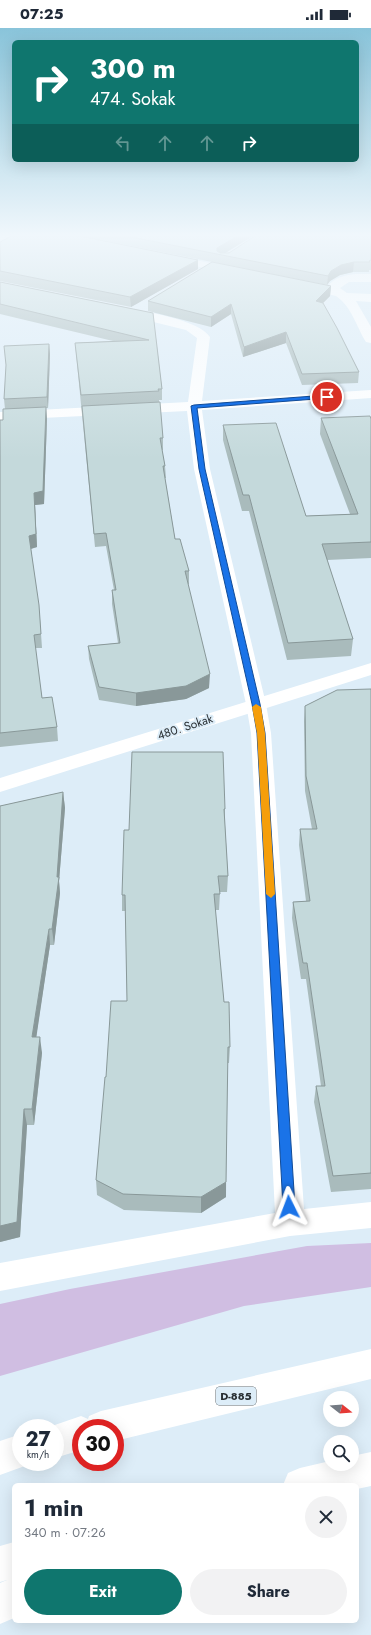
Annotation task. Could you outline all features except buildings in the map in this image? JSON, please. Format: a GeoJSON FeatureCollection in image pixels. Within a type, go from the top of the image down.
{"type":"FeatureCollection","features":[{"type":"Feature","properties":{"kind":"main road"},"geometry":{"type":"LineString","coordinates":[[139,309],[190,327],[204,337],[194,406],[202,469],[256,704],[261,733],[290,1223]]}},
{"type":"Feature","properties":{"kind":"main road"},"geometry":{"type":"LineString","coordinates":[[355,309],[371,339]]}},
{"type":"Feature","properties":{"kind":"main road"},"geometry":{"type":"LineString","coordinates":[[0,416],[194,406],[371,394]]}},
{"type":"Feature","properties":{"kind":"main road","name":"480. Sokak"},"geometry":{"type":"LineString","coordinates":[[0,785],[371,669]]}},
{"type":"Feature","properties":{"kind":"main road"},"geometry":{"type":"LineString","coordinates":[[0,1277],[290,1223],[371,1215]]}},
{"type":"Feature","properties":{"kind":"main road","name":"D-885"},"geometry":{"type":"LineString","coordinates":[[124,1423],[371,1364]]}},
{"type":"Feature","properties":{"kind":"main road"},"geometry":{"type":"LineString","coordinates":[[0,1458],[12,1455]]}},
{"type":"Feature","properties":{"kind":"main road"},"geometry":{"type":"LineString","coordinates":[[309,1483],[371,1469]]}},
{"type":"Feature","properties":{"kind":"main road"},"geometry":{"type":"LineString","coordinates":[[0,1564],[12,1561]]}},
{"type":"Feature","properties":{"kind":"main road"},"geometry":{"type":"LineString","coordinates":[[0,1606],[12,1597]]}},
{"type":"Feature","properties":{"kind":"shaded area"},"geometry":{"type":"Polygon","coordinates":[[[371,1243],[371,1287],[244,1306],[0,1376],[0,1304],[70,1289],[307,1246],[371,1243]]]}},
{"type":"Feature","properties":{"kind":"slow traffic"},"geometry":{"type":"LineString","coordinates":[[256,707],[261,733],[271,894]]}},
{"type":"Feature","properties":{"kind":"route"},"geometry":{"type":"LineString","coordinates":[[289,1207],[261,733],[256,704],[202,469],[194,406],[327,397]]}}]}
